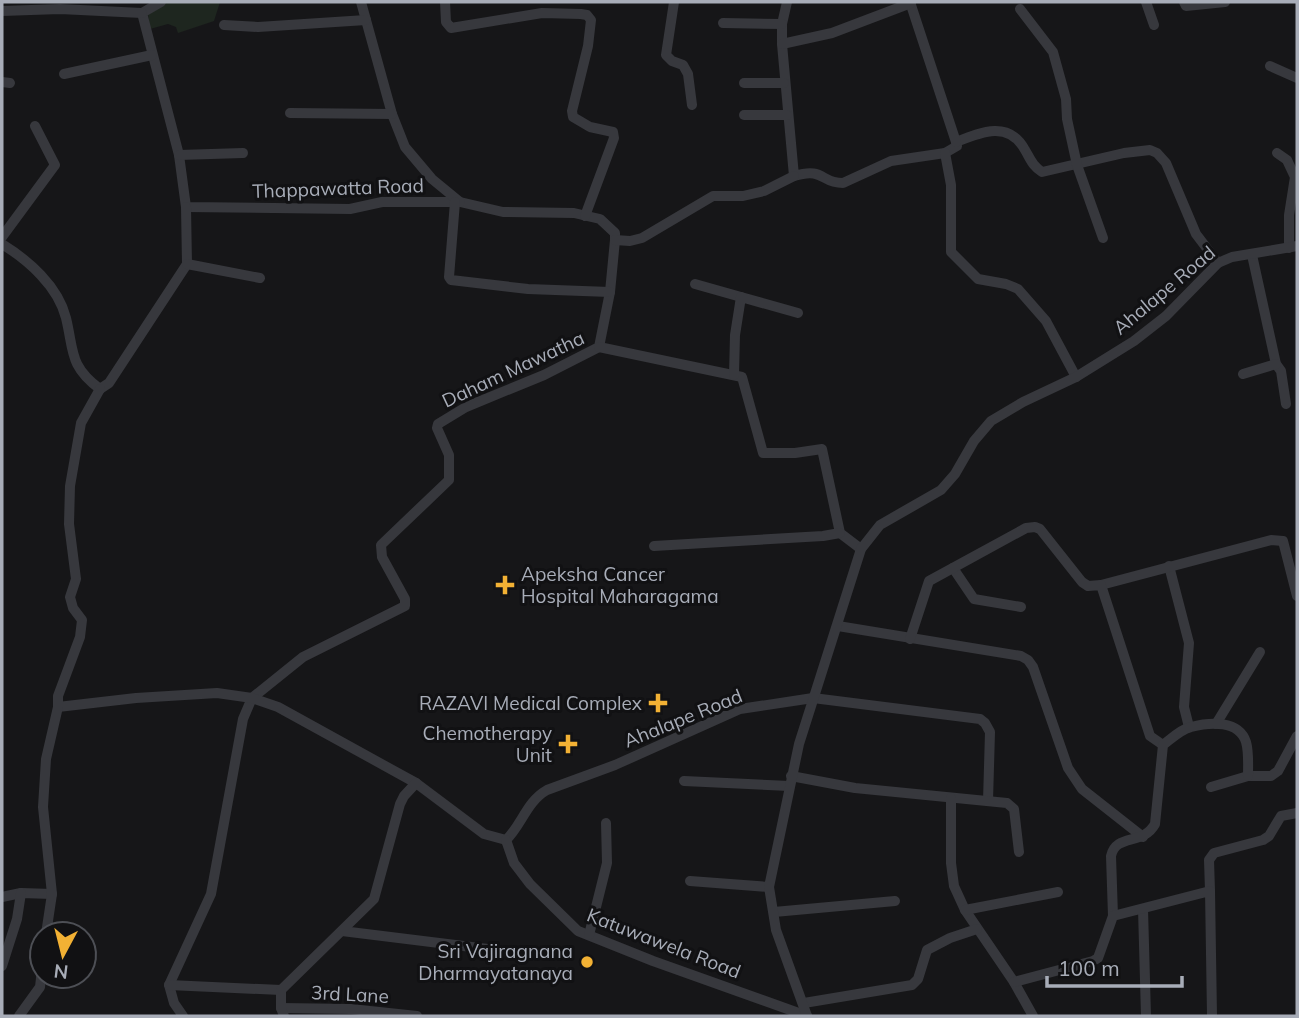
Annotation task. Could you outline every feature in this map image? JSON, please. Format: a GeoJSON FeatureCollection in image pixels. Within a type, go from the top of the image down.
{"type":"FeatureCollection","features":[{"type":"Feature","properties":{"kind":"street"},"geometry":{"type":"LineString","coordinates":[[2,10],[60,9],[142,13],[161,2]]}},
{"type":"Feature","properties":{"kind":"street"},"geometry":{"type":"LineString","coordinates":[[361,2],[391,114],[405,147],[457,202],[503,212],[574,214],[600,219],[615,233],[615,240],[630,241],[642,238],[713,196],[743,196],[764,191],[810,171],[834,183],[843,183],[891,161],[944,153],[957,146],[910,2],[832,33],[782,44]]}},
{"type":"Feature","properties":{"kind":"street"},"geometry":{"type":"LineString","coordinates":[[445,2],[446,22],[451,29],[542,13],[581,14],[587,15],[591,20],[573,117],[590,127],[613,132],[614,138],[585,216]]}},
{"type":"Feature","properties":{"kind":"street"},"geometry":{"type":"LineString","coordinates":[[674,2],[666,55],[672,61],[683,65],[688,74],[692,104]]}},
{"type":"Feature","properties":{"kind":"street"},"geometry":{"type":"LineString","coordinates":[[787,2],[782,24],[782,44],[794,176]]}},
{"type":"Feature","properties":{"kind":"street"},"geometry":{"type":"LineString","coordinates":[[1146,2],[1154,25]]}},
{"type":"Feature","properties":{"kind":"street"},"geometry":{"type":"LineString","coordinates":[[1184,2],[1186,6],[1226,2]]}},
{"type":"Feature","properties":{"kind":"street"},"geometry":{"type":"LineString","coordinates":[[1020,9],[1052,52],[1066,99],[1067,119],[1077,165],[1103,238]]}},
{"type":"Feature","properties":{"kind":"street"},"geometry":{"type":"LineString","coordinates":[[49,920],[52,894],[43,807],[46,759],[58,696],[80,637],[82,620],[73,608],[70,597],[76,579],[69,524],[70,486],[81,423],[100,390],[109,383],[187,264],[186,207],[179,155],[142,13]]}},
{"type":"Feature","properties":{"kind":"street"},"geometry":{"type":"LineString","coordinates":[[224,25],[258,27],[366,20]]}},
{"type":"Feature","properties":{"kind":"street"},"geometry":{"type":"LineString","coordinates":[[723,23],[782,24]]}},
{"type":"Feature","properties":{"kind":"street"},"geometry":{"type":"LineString","coordinates":[[64,74],[152,55]]}},
{"type":"Feature","properties":{"kind":"street"},"geometry":{"type":"LineString","coordinates":[[1270,66],[1297,78]]}},
{"type":"Feature","properties":{"kind":"street"},"geometry":{"type":"LineString","coordinates":[[744,83],[784,83]]}},
{"type":"Feature","properties":{"kind":"street"},"geometry":{"type":"LineString","coordinates":[[290,113],[391,114]]}},
{"type":"Feature","properties":{"kind":"street"},"geometry":{"type":"LineString","coordinates":[[744,115],[787,115]]}},
{"type":"Feature","properties":{"kind":"street"},"geometry":{"type":"LineString","coordinates":[[2,237],[55,165],[35,126]]}},
{"type":"Feature","properties":{"kind":"street"},"geometry":{"type":"LineString","coordinates":[[956,142],[979,132],[997,129],[1014,136],[1025,149],[1031,164],[1042,172],[1124,153],[1150,150],[1157,153],[1166,163],[1196,234],[1218,263]]}},
{"type":"Feature","properties":{"kind":"street"},"geometry":{"type":"LineString","coordinates":[[179,155],[243,153]]}},
{"type":"Feature","properties":{"kind":"street"},"geometry":{"type":"LineString","coordinates":[[944,153],[951,185],[951,252],[978,279],[1018,289],[1046,321],[1076,377]]}},
{"type":"Feature","properties":{"kind":"street"},"geometry":{"type":"LineString","coordinates":[[1277,153],[1287,160],[1295,177],[1289,215],[1293,247]]}},
{"type":"Feature","properties":{"kind":"street","name":"Thappawatta Road"},"geometry":{"type":"LineString","coordinates":[[186,207],[350,209],[382,202],[457,202]]}},
{"type":"Feature","properties":{"kind":"street"},"geometry":{"type":"LineString","coordinates":[[457,202],[449,277],[451,280],[528,289],[610,292]]}},
{"type":"Feature","properties":{"kind":"street","name":"Daham Mawatha"},"geometry":{"type":"LineString","coordinates":[[252,698],[303,657],[405,606],[405,599],[382,557],[381,545],[449,480],[449,455],[437,428],[438,424],[466,407],[544,375],[599,347],[610,292],[615,240]]}},
{"type":"Feature","properties":{"kind":"street"},"geometry":{"type":"LineString","coordinates":[[2,244],[26,259],[53,292],[65,315],[71,353],[85,378],[100,390]]}},
{"type":"Feature","properties":{"kind":"street","name":"Ahalape Road"},"geometry":{"type":"LineString","coordinates":[[506,840],[513,834],[530,803],[547,790],[615,765],[740,709],[813,698],[861,549],[880,525],[941,490],[974,440],[991,421],[1023,402],[1076,377],[1134,341],[1218,263],[1232,257],[1293,247]]}},
{"type":"Feature","properties":{"kind":"street"},"geometry":{"type":"LineString","coordinates":[[1252,255],[1276,364],[1281,371],[1286,404]]}},
{"type":"Feature","properties":{"kind":"street"},"geometry":{"type":"LineString","coordinates":[[187,264],[260,278]]}},
{"type":"Feature","properties":{"kind":"street"},"geometry":{"type":"LineString","coordinates":[[695,284],[799,313]]}},
{"type":"Feature","properties":{"kind":"street"},"geometry":{"type":"LineString","coordinates":[[734,375],[735,335],[741,297]]}},
{"type":"Feature","properties":{"kind":"street"},"geometry":{"type":"LineString","coordinates":[[599,347],[742,377],[763,453],[795,453],[822,449],[840,533],[861,549]]}},
{"type":"Feature","properties":{"kind":"street"},"geometry":{"type":"LineString","coordinates":[[1243,374],[1276,364]]}},
{"type":"Feature","properties":{"kind":"street"},"geometry":{"type":"LineString","coordinates":[[910,639],[929,581],[1026,528],[1041,529],[1088,586],[1101,585],[1271,540],[1283,541],[1297,596]]}},
{"type":"Feature","properties":{"kind":"street"},"geometry":{"type":"LineString","coordinates":[[654,546],[840,533]]}},
{"type":"Feature","properties":{"kind":"street"},"geometry":{"type":"LineString","coordinates":[[1169,566],[1189,643],[1184,707],[1189,727]]}},
{"type":"Feature","properties":{"kind":"street"},"geometry":{"type":"LineString","coordinates":[[953,568],[974,599],[1021,607]]}},
{"type":"Feature","properties":{"kind":"street"},"geometry":{"type":"LineString","coordinates":[[1101,585],[1150,736],[1163,745]]}},
{"type":"Feature","properties":{"kind":"street"},"geometry":{"type":"LineString","coordinates":[[838,626],[1021,656],[1028,660],[1033,667],[1068,768],[1082,789],[1143,837]]}},
{"type":"Feature","properties":{"kind":"street"},"geometry":{"type":"LineString","coordinates":[[1216,724],[1260,652]]}},
{"type":"Feature","properties":{"kind":"street"},"geometry":{"type":"LineString","coordinates":[[58,707],[216,693],[252,698],[278,707],[416,783],[484,834],[506,840]]}},
{"type":"Feature","properties":{"kind":"street"},"geometry":{"type":"LineString","coordinates":[[183,1016],[174,1003],[169,985],[211,894],[243,719],[252,698]]}},
{"type":"Feature","properties":{"kind":"street"},"geometry":{"type":"LineString","coordinates":[[807,1016],[776,930],[769,887],[790,781],[813,698],[980,719],[989,732],[988,801]]}},
{"type":"Feature","properties":{"kind":"street"},"geometry":{"type":"LineString","coordinates":[[1014,982],[1098,958],[1113,916],[1112,848],[1118,843],[1143,837],[1151,832],[1155,824],[1163,745],[1189,727],[1216,724],[1231,726],[1242,734],[1247,744],[1248,776]]}},
{"type":"Feature","properties":{"kind":"street"},"geometry":{"type":"LineString","coordinates":[[1211,787],[1248,776],[1271,776],[1278,771],[1297,736]]}},
{"type":"Feature","properties":{"kind":"street"},"geometry":{"type":"LineString","coordinates":[[684,781],[790,781],[1007,803],[1014,809],[1019,852]]}},
{"type":"Feature","properties":{"kind":"street"},"geometry":{"type":"LineString","coordinates":[[169,985],[281,990],[374,899],[400,804],[416,783]]}},
{"type":"Feature","properties":{"kind":"street"},"geometry":{"type":"LineString","coordinates":[[951,797],[951,863],[954,886],[965,910],[1034,1016]]}},
{"type":"Feature","properties":{"kind":"street"},"geometry":{"type":"LineString","coordinates":[[1212,1016],[1209,860],[1214,853],[1263,840],[1269,836],[1281,816],[1297,813]]}},
{"type":"Feature","properties":{"kind":"street"},"geometry":{"type":"LineString","coordinates":[[589,935],[607,863],[606,823]]}},
{"type":"Feature","properties":{"kind":"street","name":"Katuwawela Road"},"geometry":{"type":"LineString","coordinates":[[506,840],[514,863],[530,884],[578,931],[807,1016]]}},
{"type":"Feature","properties":{"kind":"street"},"geometry":{"type":"LineString","coordinates":[[690,881],[769,887]]}},
{"type":"Feature","properties":{"kind":"street"},"geometry":{"type":"LineString","coordinates":[[1113,916],[1210,891]]}},
{"type":"Feature","properties":{"kind":"street"},"geometry":{"type":"LineString","coordinates":[[965,910],[1058,892]]}},
{"type":"Feature","properties":{"kind":"street"},"geometry":{"type":"LineString","coordinates":[[2,897],[21,893],[52,894]]}},
{"type":"Feature","properties":{"kind":"street"},"geometry":{"type":"LineString","coordinates":[[2,966],[17,919],[21,893]]}},
{"type":"Feature","properties":{"kind":"street"},"geometry":{"type":"LineString","coordinates":[[774,912],[895,901]]}},
{"type":"Feature","properties":{"kind":"street"},"geometry":{"type":"LineString","coordinates":[[1143,909],[1146,1016]]}},
{"type":"Feature","properties":{"kind":"street"},"geometry":{"type":"LineString","coordinates":[[804,1003],[912,985],[918,979],[927,950],[950,938],[977,929]]}},
{"type":"Feature","properties":{"kind":"street"},"geometry":{"type":"LineString","coordinates":[[342,930],[504,951]]}},
{"type":"Feature","properties":{"kind":"street"},"geometry":{"type":"LineString","coordinates":[[19,1016],[38,990]]}},
{"type":"Feature","properties":{"kind":"street"},"geometry":{"type":"LineString","coordinates":[[281,990],[282,1012]]}},
{"type":"Feature","properties":{"kind":"street","name":"3rd Lane"},"geometry":{"type":"LineString","coordinates":[[282,1012],[351,1009],[417,1016]]}},
{"type":"Feature","properties":{"kind":"shaded area"},"geometry":{"type":"Polygon","coordinates":[[[167,2],[220,2],[214,21],[178,33],[176,27],[168,24],[150,29],[148,15],[167,2]]]}},
{"type":"Feature","properties":{"kind":"place","name":"Apeksha Cancer Hospital Maharagama"},"geometry":{"type":"Point","coordinates":[505,585]}},
{"type":"Feature","properties":{"kind":"place","name":"RAZAVI Medical Complex"},"geometry":{"type":"Point","coordinates":[658,703]}},
{"type":"Feature","properties":{"kind":"place","name":"Chemotherapy Unit"},"geometry":{"type":"Point","coordinates":[568,744]}},
{"type":"Feature","properties":{"kind":"place","name":"Sri Vajiragnana Dharmayatanaya"},"geometry":{"type":"Point","coordinates":[587,962]}}]}
